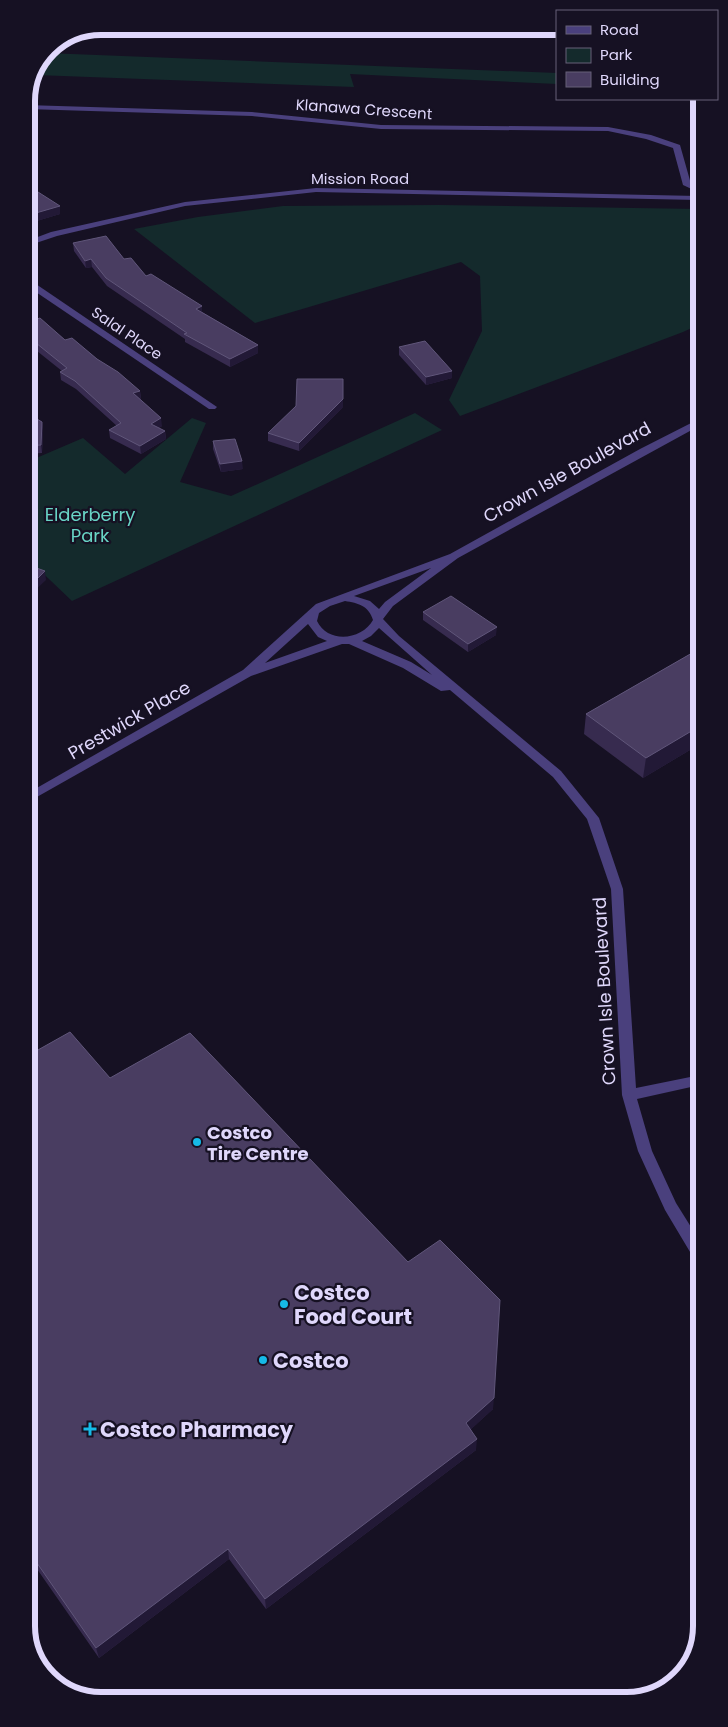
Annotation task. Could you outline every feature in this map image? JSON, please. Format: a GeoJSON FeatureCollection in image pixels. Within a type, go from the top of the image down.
{"type":"FeatureCollection","features":[{"type":"Feature","properties":{"kind":"street","name":"Klanawa Crescent"},"geometry":{"type":"LineString","coordinates":[[35,107],[252,114],[381,127],[608,129],[648,137],[677,147],[687,185],[693,188]]}},
{"type":"Feature","properties":{"kind":"street","name":"Mission Road"},"geometry":{"type":"LineString","coordinates":[[35,241],[54,234],[185,204],[316,190],[693,198]]}},
{"type":"Feature","properties":{"kind":"street","name":"Salal Place"},"geometry":{"type":"LineString","coordinates":[[35,287],[212,407]]}},
{"type":"Feature","properties":{"kind":"street","name":"Crown Isle Boulevard"},"geometry":{"type":"LineString","coordinates":[[693,425],[635,455],[454,556],[389,604],[378,619],[394,638],[557,774],[593,818],[617,889],[629,1096],[645,1151],[670,1206],[693,1245]]}},
{"type":"Feature","properties":{"kind":"street","name":"Crown Isle Boulevard"},"geometry":{"type":"LineString","coordinates":[[336,599],[454,556]]}},
{"type":"Feature","properties":{"kind":"street"},"geometry":{"type":"LineString","coordinates":[[336,599],[362,601],[374,609],[378,619],[376,627],[370,633],[347,640],[326,636],[315,628],[312,621],[313,614],[318,608],[336,599]]}},
{"type":"Feature","properties":{"kind":"street","name":"Prestwick Place"},"geometry":{"type":"LineString","coordinates":[[247,673],[318,608]]}},
{"type":"Feature","properties":{"kind":"street","name":"Crown Isle Boulevard"},"geometry":{"type":"LineString","coordinates":[[347,640],[407,666],[471,702]]}},
{"type":"Feature","properties":{"kind":"street","name":"Prestwick Place"},"geometry":{"type":"LineString","coordinates":[[35,794],[247,673],[347,640]]}},
{"type":"Feature","properties":{"kind":"street"},"geometry":{"type":"LineString","coordinates":[[629,1096],[693,1082]]}},
{"type":"Feature","properties":{"kind":"green space"},"geometry":{"type":"Polygon","coordinates":[[[55,53],[556,73],[556,84],[350,74],[354,87],[40,75],[55,53]]]}},
{"type":"Feature","properties":{"kind":"green space"},"geometry":{"type":"Polygon","coordinates":[[[439,205],[693,209],[693,327],[460,416],[449,400],[482,331],[480,276],[461,262],[255,323],[134,229],[198,217],[283,206],[439,205]]]}},
{"type":"Feature","properties":{"kind":"green space","name":"Elderberry Park"},"geometry":{"type":"Polygon","coordinates":[[[415,413],[442,430],[72,601],[35,566],[35,459],[83,438],[125,474],[192,418],[206,423],[180,482],[231,496],[415,413]]]}},
{"type":"Feature","properties":{"kind":"building"},"geometry":{"type":"Polygon","coordinates":[[[35,190],[60,206],[35,213],[35,190]]]}},
{"type":"Feature","properties":{"kind":"building"},"geometry":{"type":"Polygon","coordinates":[[[106,236],[124,259],[131,258],[146,276],[151,274],[202,306],[196,309],[258,345],[230,359],[184,334],[187,333],[106,278],[91,259],[85,261],[73,243],[106,236]]]}},
{"type":"Feature","properties":{"kind":"building"},"geometry":{"type":"Polygon","coordinates":[[[35,317],[40,318],[65,340],[72,338],[140,391],[133,393],[161,418],[151,424],[165,431],[140,446],[109,430],[121,423],[75,381],[60,372],[67,368],[36,343],[35,317]]]}},
{"type":"Feature","properties":{"kind":"building"},"geometry":{"type":"Polygon","coordinates":[[[425,341],[452,371],[426,377],[399,347],[425,341]]]}},
{"type":"Feature","properties":{"kind":"building"},"geometry":{"type":"Polygon","coordinates":[[[297,379],[343,379],[343,399],[299,443],[268,433],[296,406],[297,379]]]}},
{"type":"Feature","properties":{"kind":"building"},"geometry":{"type":"Polygon","coordinates":[[[35,418],[42,422],[41,445],[35,445],[35,418]]]}},
{"type":"Feature","properties":{"kind":"building"},"geometry":{"type":"Polygon","coordinates":[[[235,439],[242,461],[220,464],[213,441],[235,439]]]}},
{"type":"Feature","properties":{"kind":"building"},"geometry":{"type":"Polygon","coordinates":[[[35,567],[45,571],[35,581],[35,567]]]}},
{"type":"Feature","properties":{"kind":"building"},"geometry":{"type":"Polygon","coordinates":[[[451,596],[497,627],[468,644],[423,612],[451,596]]]}},
{"type":"Feature","properties":{"kind":"building"},"geometry":{"type":"Polygon","coordinates":[[[693,652],[693,730],[646,758],[586,714],[693,652]]]}},
{"type":"Feature","properties":{"kind":"building","name":"Costco"},"geometry":{"type":"Polygon","coordinates":[[[70,1032],[110,1078],[190,1033],[408,1262],[440,1240],[500,1300],[494,1398],[466,1423],[477,1439],[265,1599],[228,1549],[96,1648],[35,1560],[35,1052],[70,1032]]]}},
{"type":"Feature","properties":{"kind":"place","name":"Costco Tire Centre"},"geometry":{"type":"Point","coordinates":[197,1142]}},
{"type":"Feature","properties":{"kind":"place","name":"Costco Food Court"},"geometry":{"type":"Point","coordinates":[284,1304]}},
{"type":"Feature","properties":{"kind":"place","name":"Costco"},"geometry":{"type":"Point","coordinates":[263,1360]}},
{"type":"Feature","properties":{"kind":"place","name":"Costco Pharmacy"},"geometry":{"type":"Point","coordinates":[90,1429]}}]}
